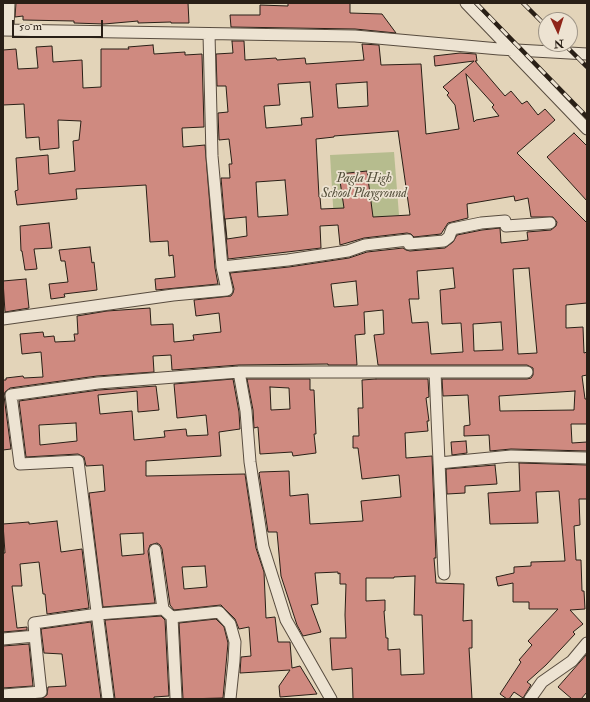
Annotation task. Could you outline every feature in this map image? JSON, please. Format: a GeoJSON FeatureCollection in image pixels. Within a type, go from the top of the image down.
{"type":"FeatureCollection","features":[{"type":"Feature","properties":{"kind":"street"},"geometry":{"type":"LineString","coordinates":[[9,3],[5,30],[355,36],[587,54]]}},
{"type":"Feature","properties":{"kind":"street"},"geometry":{"type":"LineString","coordinates":[[466,3],[587,129]]}},
{"type":"Feature","properties":{"kind":"street"},"geometry":{"type":"LineString","coordinates":[[3,319],[174,295],[227,290],[222,267],[212,156],[209,34]]}},
{"type":"Feature","properties":{"kind":"street"},"geometry":{"type":"LineString","coordinates":[[222,267],[288,260],[348,251],[365,245],[408,240],[409,244],[444,241],[449,237],[452,229],[481,224],[505,221],[506,226],[550,223]]}},
{"type":"Feature","properties":{"kind":"street"},"geometry":{"type":"LineString","coordinates":[[239,372],[246,411],[250,462],[263,547],[286,620],[331,699]]}},
{"type":"Feature","properties":{"kind":"street"},"geometry":{"type":"LineString","coordinates":[[108,699],[78,461],[20,464],[7,395],[98,383],[239,372],[527,372]]}},
{"type":"Feature","properties":{"kind":"street"},"geometry":{"type":"LineString","coordinates":[[435,372],[444,574]]}},
{"type":"Feature","properties":{"kind":"street"},"geometry":{"type":"LineString","coordinates":[[439,463],[512,456],[587,458]]}},
{"type":"Feature","properties":{"kind":"street"},"geometry":{"type":"LineString","coordinates":[[155,550],[162,609]]}},
{"type":"Feature","properties":{"kind":"street"},"geometry":{"type":"LineString","coordinates":[[3,695],[41,692],[34,623],[98,614],[162,609],[172,617],[219,612],[230,624],[235,642],[230,699]]}},
{"type":"Feature","properties":{"kind":"street"},"geometry":{"type":"LineString","coordinates":[[172,617],[176,698]]}},
{"type":"Feature","properties":{"kind":"street"},"geometry":{"type":"LineString","coordinates":[[3,639],[35,636]]}},
{"type":"Feature","properties":{"kind":"street"},"geometry":{"type":"LineString","coordinates":[[530,699],[542,682],[572,661],[587,643]]}},
{"type":"Feature","properties":{"kind":"green space","name":"Pagla High School Playground"},"geometry":{"type":"Polygon","coordinates":[[[394,152],[399,215],[334,222],[330,155],[394,152]]]}},
{"type":"Feature","properties":{"kind":"building"},"geometry":{"type":"Polygon","coordinates":[[[16,3],[188,3],[189,23],[138,23],[138,21],[104,24],[74,23],[74,21],[23,20],[23,16],[15,17],[16,3]]]}},
{"type":"Feature","properties":{"kind":"building"},"geometry":{"type":"Polygon","coordinates":[[[288,3],[350,3],[350,13],[382,14],[396,33],[355,29],[231,27],[230,15],[260,15],[260,5],[288,6],[288,3]]]}},
{"type":"Feature","properties":{"kind":"building"},"geometry":{"type":"Polygon","coordinates":[[[232,41],[244,41],[245,60],[305,58],[306,64],[364,60],[362,44],[379,45],[381,65],[421,64],[426,134],[459,129],[455,105],[447,95],[449,93],[443,87],[474,61],[435,66],[434,56],[460,53],[476,54],[477,61],[475,61],[505,96],[511,91],[522,104],[527,101],[538,115],[545,109],[555,120],[517,153],[587,223],[587,303],[566,305],[566,328],[583,327],[584,353],[587,352],[587,375],[582,376],[585,399],[587,399],[587,424],[571,424],[572,443],[587,442],[587,451],[511,449],[490,451],[489,435],[464,436],[464,426],[470,425],[468,395],[443,396],[442,379],[527,379],[531,378],[533,375],[533,368],[527,365],[378,365],[374,335],[384,334],[383,310],[364,312],[365,334],[355,335],[357,365],[239,365],[172,370],[171,355],[153,356],[154,372],[97,376],[10,388],[5,392],[4,396],[11,449],[3,450],[3,380],[6,380],[6,378],[23,376],[24,378],[43,377],[41,352],[22,354],[20,334],[43,332],[44,337],[54,336],[55,342],[75,341],[74,334],[78,334],[77,316],[107,311],[150,308],[151,325],[173,324],[174,342],[194,340],[193,335],[221,332],[219,313],[196,316],[194,300],[231,296],[234,289],[230,273],[289,267],[349,258],[367,252],[403,248],[410,251],[445,248],[453,242],[457,235],[500,228],[501,243],[528,240],[527,232],[551,230],[556,226],[557,222],[553,217],[531,217],[528,198],[515,201],[514,196],[467,204],[468,218],[448,223],[441,234],[414,237],[407,233],[364,238],[340,245],[338,225],[320,226],[321,248],[228,259],[221,178],[230,178],[229,164],[232,164],[229,139],[219,140],[218,113],[228,112],[226,86],[217,86],[216,54],[233,53],[232,41]],[[466,74],[474,122],[476,120],[499,116],[492,107],[494,105],[466,74]],[[310,82],[278,84],[280,105],[264,106],[266,128],[302,125],[301,118],[313,117],[310,82]],[[367,82],[336,84],[338,108],[368,106],[367,82]],[[398,131],[316,139],[321,209],[344,208],[339,174],[367,171],[373,217],[410,215],[398,131]],[[285,180],[256,182],[258,217],[288,215],[285,180]],[[246,217],[225,219],[227,239],[247,236],[246,217]],[[453,268],[417,271],[419,299],[409,299],[412,323],[428,322],[431,354],[463,352],[461,323],[442,324],[440,290],[455,288],[453,268]],[[529,268],[513,269],[518,354],[537,353],[529,268]],[[356,281],[331,284],[334,307],[358,305],[356,281]],[[501,322],[473,324],[474,351],[503,350],[501,322]],[[575,391],[499,396],[500,411],[574,410],[575,391]]]}},
{"type":"Feature","properties":{"kind":"building"},"geometry":{"type":"Polygon","coordinates":[[[153,45],[154,54],[185,52],[185,55],[202,54],[204,127],[182,128],[183,147],[205,145],[215,268],[218,284],[156,290],[155,279],[175,277],[173,255],[169,256],[168,241],[150,242],[146,185],[76,189],[77,199],[17,205],[15,191],[18,190],[16,158],[48,155],[49,174],[75,171],[73,141],[79,140],[81,121],[58,120],[59,148],[40,150],[39,137],[26,138],[24,104],[3,105],[3,50],[16,49],[18,69],[38,68],[36,47],[52,46],[53,62],[82,60],[83,88],[101,87],[101,49],[129,49],[128,47],[153,45]]]}},
{"type":"Feature","properties":{"kind":"building"},"geometry":{"type":"Polygon","coordinates":[[[574,133],[587,146],[587,201],[547,157],[574,133]]]}},
{"type":"Feature","properties":{"kind":"building"},"geometry":{"type":"Polygon","coordinates":[[[49,223],[52,248],[34,249],[37,269],[25,270],[21,251],[20,226],[49,223]]]}},
{"type":"Feature","properties":{"kind":"building"},"geometry":{"type":"Polygon","coordinates":[[[90,247],[92,263],[94,262],[97,290],[64,294],[65,297],[51,299],[49,284],[68,282],[65,261],[61,261],[59,250],[90,247]]]}},
{"type":"Feature","properties":{"kind":"building"},"geometry":{"type":"Polygon","coordinates":[[[26,279],[29,308],[5,312],[3,281],[26,279]]]}},
{"type":"Feature","properties":{"kind":"building"},"geometry":{"type":"Polygon","coordinates":[[[233,379],[239,412],[240,429],[219,432],[221,456],[146,461],[146,476],[245,474],[256,548],[264,572],[266,618],[275,617],[278,642],[290,642],[292,668],[300,666],[317,694],[280,697],[279,686],[290,670],[240,673],[241,657],[251,656],[249,627],[239,629],[235,619],[221,605],[174,610],[170,605],[162,549],[157,543],[150,545],[148,551],[155,603],[103,607],[89,493],[105,491],[103,465],[86,466],[84,457],[78,454],[26,457],[19,401],[99,390],[156,386],[159,410],[138,412],[137,391],[98,395],[100,414],[132,411],[134,440],[165,437],[164,431],[186,429],[187,436],[208,435],[206,415],[177,418],[174,384],[233,379]],[[76,423],[39,425],[40,445],[77,441],[76,423]],[[143,533],[120,534],[122,556],[144,554],[143,533]],[[205,566],[182,567],[184,589],[207,587],[205,566]]]}},
{"type":"Feature","properties":{"kind":"building"},"geometry":{"type":"Polygon","coordinates":[[[247,379],[310,379],[310,390],[314,390],[316,434],[314,434],[316,453],[293,456],[292,452],[260,454],[258,427],[254,428],[253,410],[247,379]],[[270,387],[271,410],[290,409],[289,388],[270,387]]]}},
{"type":"Feature","properties":{"kind":"building"},"geometry":{"type":"Polygon","coordinates":[[[428,379],[429,397],[426,398],[429,421],[427,421],[428,431],[405,433],[406,458],[432,456],[436,558],[434,558],[436,583],[464,584],[463,621],[472,620],[472,648],[469,648],[472,699],[353,699],[352,668],[332,670],[330,638],[346,638],[346,584],[340,584],[340,573],[338,574],[338,572],[315,573],[318,604],[311,605],[321,632],[303,636],[297,625],[281,576],[277,532],[268,532],[259,473],[289,471],[290,496],[308,494],[310,524],[363,521],[361,501],[401,497],[399,475],[362,479],[358,448],[353,448],[353,436],[359,436],[358,408],[363,408],[362,380],[428,379]],[[415,576],[366,578],[366,601],[385,600],[384,611],[386,638],[388,638],[388,650],[400,649],[401,675],[424,674],[422,615],[414,615],[415,576]]]}},
{"type":"Feature","properties":{"kind":"building"},"geometry":{"type":"Polygon","coordinates":[[[466,441],[467,453],[452,455],[451,442],[466,441]]]}},
{"type":"Feature","properties":{"kind":"building"},"geometry":{"type":"Polygon","coordinates":[[[519,463],[587,465],[587,499],[579,499],[580,525],[574,526],[576,560],[581,560],[582,591],[584,591],[585,609],[570,610],[583,624],[573,632],[575,634],[546,665],[527,682],[531,685],[523,698],[514,692],[509,699],[507,699],[500,694],[521,662],[519,660],[532,645],[528,641],[558,609],[529,609],[529,602],[513,602],[513,583],[498,586],[496,577],[514,573],[514,567],[531,566],[531,562],[565,561],[559,491],[536,492],[538,523],[490,524],[488,493],[520,491],[519,463]]]}},
{"type":"Feature","properties":{"kind":"building"},"geometry":{"type":"Polygon","coordinates":[[[495,465],[497,484],[465,486],[465,493],[447,494],[446,469],[495,465]]]}},
{"type":"Feature","properties":{"kind":"building"},"geometry":{"type":"Polygon","coordinates":[[[57,521],[61,552],[82,549],[89,608],[47,614],[39,562],[20,564],[22,586],[12,586],[17,628],[27,627],[27,630],[3,632],[3,553],[5,553],[3,524],[29,522],[29,524],[57,521]]]}},
{"type":"Feature","properties":{"kind":"building"},"geometry":{"type":"Polygon","coordinates":[[[161,616],[165,620],[169,696],[154,697],[154,699],[115,699],[105,620],[161,616]]]}},
{"type":"Feature","properties":{"kind":"building"},"geometry":{"type":"Polygon","coordinates":[[[216,619],[224,627],[228,643],[223,698],[183,699],[179,623],[216,619]]]}},
{"type":"Feature","properties":{"kind":"building"},"geometry":{"type":"Polygon","coordinates":[[[91,622],[101,699],[41,699],[47,695],[48,687],[66,686],[62,654],[44,653],[41,629],[91,622]]]}},
{"type":"Feature","properties":{"kind":"building"},"geometry":{"type":"Polygon","coordinates":[[[29,644],[33,686],[3,688],[3,646],[29,644]]]}},
{"type":"Feature","properties":{"kind":"building"},"geometry":{"type":"Polygon","coordinates":[[[587,654],[587,692],[581,699],[572,699],[558,687],[587,654]]]}},
{"type":"Feature","properties":{"kind":"railway"},"geometry":{"type":"LineString","coordinates":[[476,3],[587,117]]}},
{"type":"Feature","properties":{"kind":"railway"},"geometry":{"type":"LineString","coordinates":[[523,3],[538,18]]}},
{"type":"Feature","properties":{"kind":"railway"},"geometry":{"type":"LineString","coordinates":[[572,52],[587,67]]}}]}
